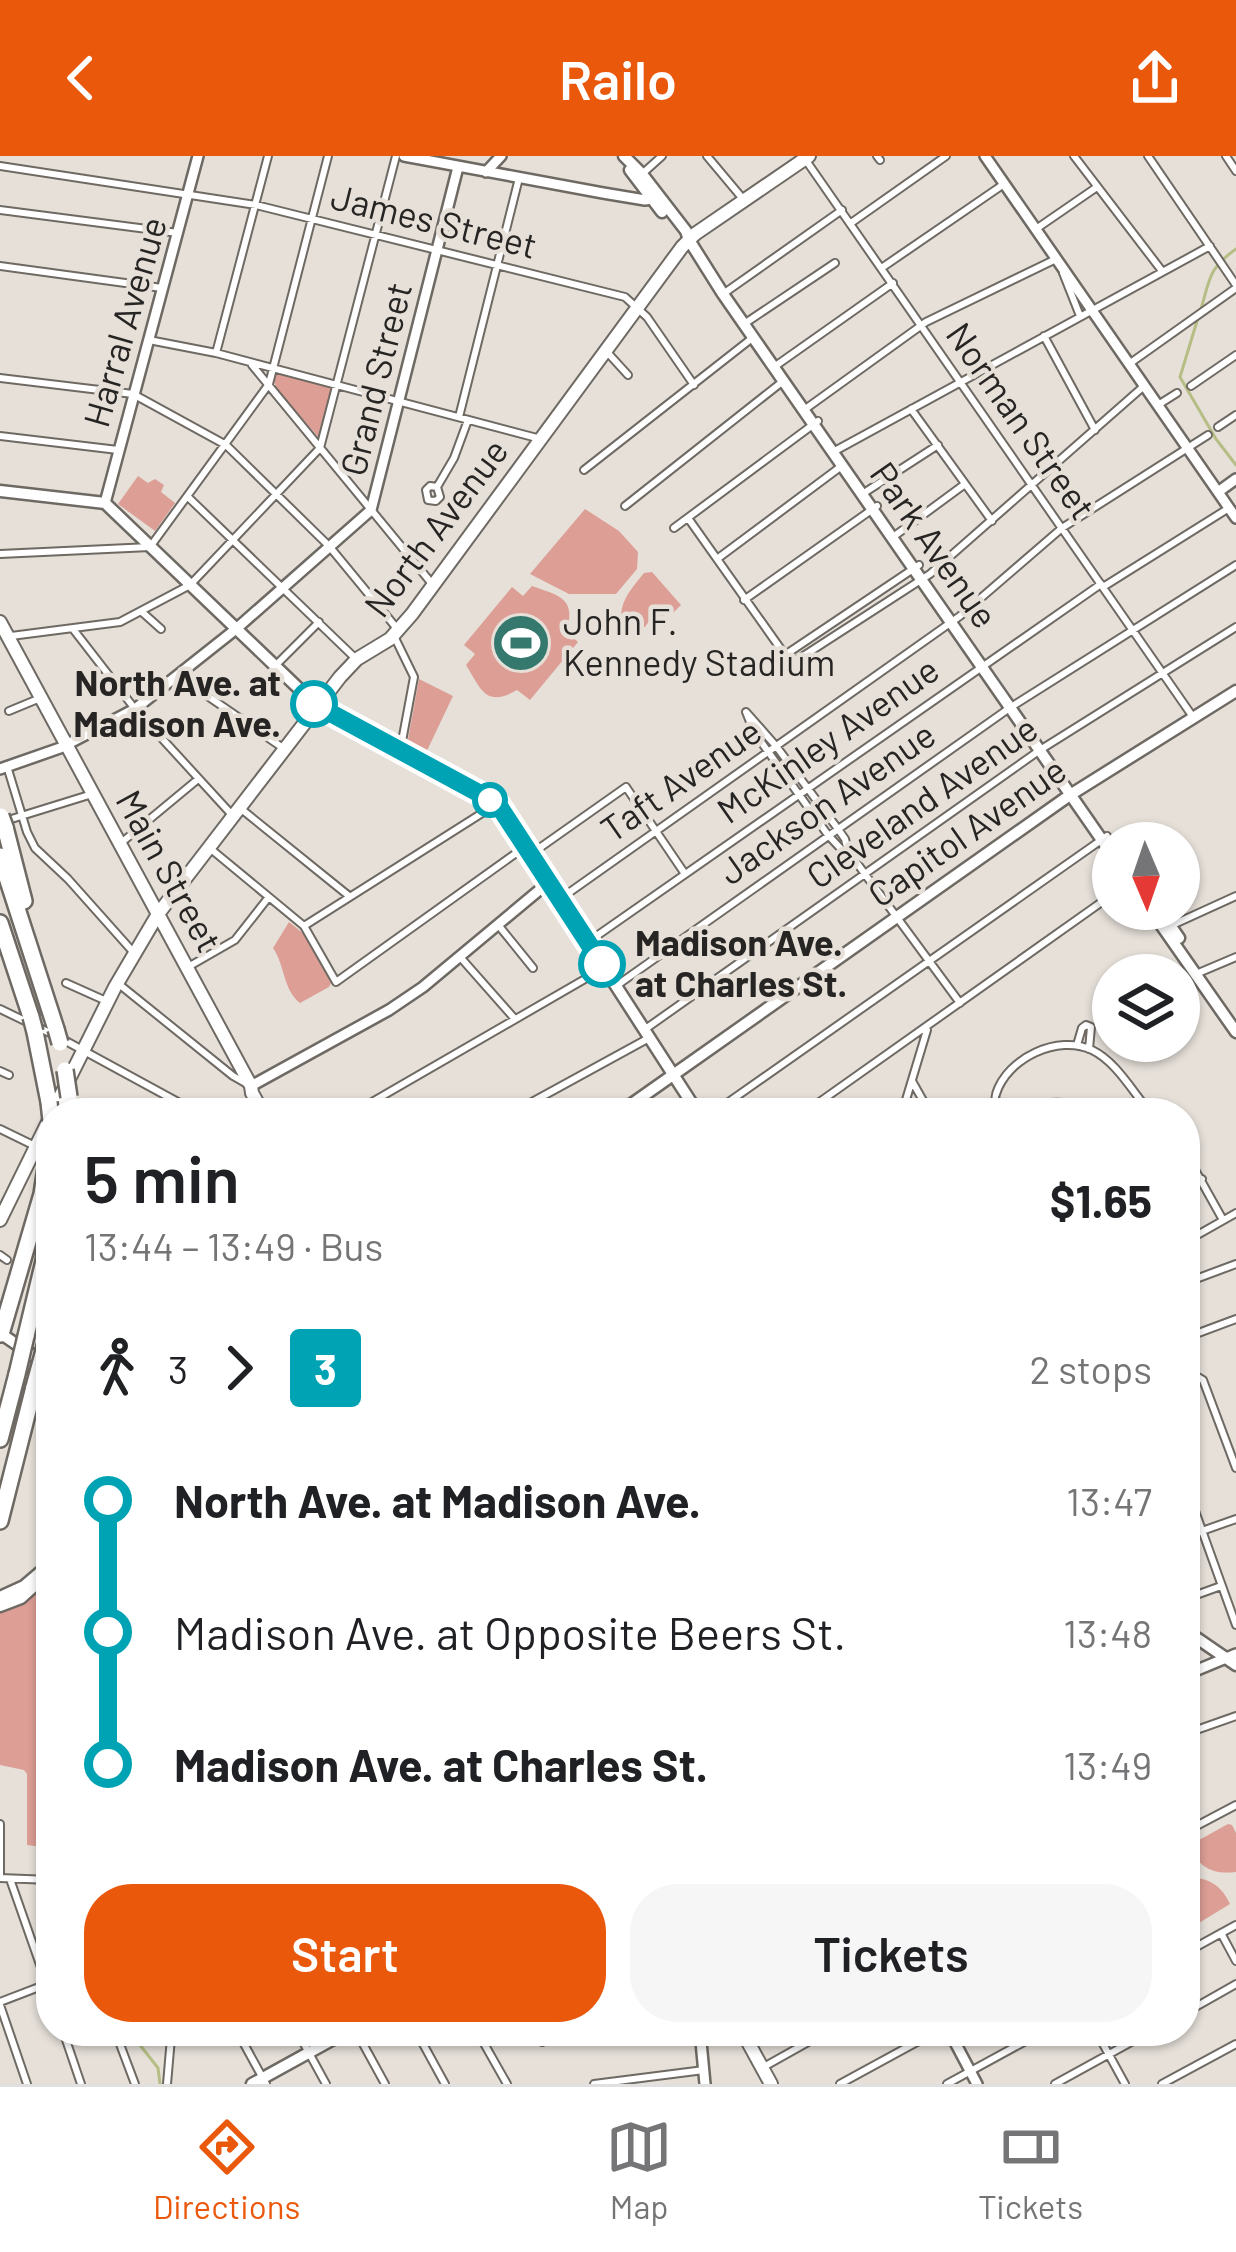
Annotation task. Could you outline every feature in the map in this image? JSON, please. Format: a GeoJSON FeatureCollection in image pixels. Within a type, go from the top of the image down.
{"type":"FeatureCollection","features":[{"type":"Feature","properties":{"kind":"highway"},"geometry":{"type":"LineString","coordinates":[[2,819],[43,986]]}},
{"type":"Feature","properties":{"kind":"highway"},"geometry":{"type":"LineString","coordinates":[[0,856],[58,1036],[70,1098]]}},
{"type":"Feature","properties":{"kind":"highway"},"geometry":{"type":"LineString","coordinates":[[0,923],[33,1024],[48,1098]]}},
{"type":"Feature","properties":{"kind":"highway"},"geometry":{"type":"LineString","coordinates":[[1,1334],[36,1217]]}},
{"type":"Feature","properties":{"kind":"highway"},"geometry":{"type":"LineString","coordinates":[[0,1439],[36,1294]]}},
{"type":"Feature","properties":{"kind":"highway"},"geometry":{"type":"LineString","coordinates":[[0,1522],[36,1380]]}},
{"type":"Feature","properties":{"kind":"main road","name":"Park Avenue"},"geometry":{"type":"LineString","coordinates":[[622,156],[642,174],[655,199]]}},
{"type":"Feature","properties":{"kind":"main road","name":"Park Avenue"},"geometry":{"type":"LineString","coordinates":[[622,156],[687,232],[688,240],[1094,822]]}},
{"type":"Feature","properties":{"kind":"main road","name":"North Avenue"},"geometry":{"type":"LineString","coordinates":[[59,1098],[158,914],[318,707],[357,659],[396,634],[688,240],[804,157]]}},
{"type":"Feature","properties":{"kind":"main road","name":"Park Avenue"},"geometry":{"type":"LineString","coordinates":[[844,464],[875,508]]}},
{"type":"Feature","properties":{"kind":"main road"},"geometry":{"type":"LineString","coordinates":[[0,491],[105,503],[318,707],[497,803],[688,1098]]}},
{"type":"Feature","properties":{"kind":"main road","name":"Main Street"},"geometry":{"type":"LineString","coordinates":[[0,622],[262,1098]]}},
{"type":"Feature","properties":{"kind":"main road","name":"Capitol Avenue"},"geometry":{"type":"LineString","coordinates":[[640,1098],[1073,793],[1236,691]]}},
{"type":"Feature","properties":{"kind":"main road"},"geometry":{"type":"LineString","coordinates":[[1200,973],[1236,1020]]}},
{"type":"Feature","properties":{"kind":"main road"},"geometry":{"type":"LineString","coordinates":[[1200,974],[1236,1032]]}},
{"type":"Feature","properties":{"kind":"main road","name":"North Avenue"},"geometry":{"type":"LineString","coordinates":[[0,1220],[36,1146]]}},
{"type":"Feature","properties":{"kind":"main road"},"geometry":{"type":"LineString","coordinates":[[1,1334],[36,1358]]}},
{"type":"Feature","properties":{"kind":"main road"},"geometry":{"type":"LineString","coordinates":[[0,1602],[21,1598],[36,1582]]}},
{"type":"Feature","properties":{"kind":"main road"},"geometry":{"type":"LineString","coordinates":[[1200,1639],[1233,1659]]}},
{"type":"Feature","properties":{"kind":"main road"},"geometry":{"type":"LineString","coordinates":[[260,2082],[323,2046]]}},
{"type":"Feature","properties":{"kind":"main road"},"geometry":{"type":"LineString","coordinates":[[754,2046],[775,2084]]}},
{"type":"Feature","properties":{"kind":"street","name":"Harral Avenue"},"geometry":{"type":"LineString","coordinates":[[105,503],[198,156]]}},
{"type":"Feature","properties":{"kind":"street"},"geometry":{"type":"LineString","coordinates":[[217,353],[268,156]]}},
{"type":"Feature","properties":{"kind":"street"},"geometry":{"type":"LineString","coordinates":[[0,554],[150,547],[269,384],[328,156]]}},
{"type":"Feature","properties":{"kind":"street"},"geometry":{"type":"LineString","coordinates":[[8,636],[120,622],[190,585],[320,448],[400,156],[456,161],[486,172],[655,199]]}},
{"type":"Feature","properties":{"kind":"street"},"geometry":{"type":"LineString","coordinates":[[486,172],[502,156]]}},
{"type":"Feature","properties":{"kind":"street"},"geometry":{"type":"LineString","coordinates":[[642,174],[662,156]]}},
{"type":"Feature","properties":{"kind":"street"},"geometry":{"type":"LineString","coordinates":[[707,156],[743,199]]}},
{"type":"Feature","properties":{"kind":"street"},"geometry":{"type":"LineString","coordinates":[[851,223],[946,156]]}},
{"type":"Feature","properties":{"kind":"street"},"geometry":{"type":"LineString","coordinates":[[985,156],[1233,513]]}},
{"type":"Feature","properties":{"kind":"street"},"geometry":{"type":"LineString","coordinates":[[1074,156],[1162,271]]}},
{"type":"Feature","properties":{"kind":"street"},"geometry":{"type":"LineString","coordinates":[[1129,364],[1236,287],[1148,156]]}},
{"type":"Feature","properties":{"kind":"street"},"geometry":{"type":"LineString","coordinates":[[1226,156],[1236,171]]}},
{"type":"Feature","properties":{"kind":"street","name":"Norman Street"},"geometry":{"type":"LineString","coordinates":[[804,157],[1193,717]]}},
{"type":"Feature","properties":{"kind":"street","name":"Grand Street"},"geometry":{"type":"LineString","coordinates":[[3,768],[68,744],[136,709],[370,510],[456,161]]}},
{"type":"Feature","properties":{"kind":"street","name":"James Street"},"geometry":{"type":"LineString","coordinates":[[0,166],[256,205],[621,296],[638,306]]}},
{"type":"Feature","properties":{"kind":"street"},"geometry":{"type":"LineString","coordinates":[[437,488],[454,458],[519,178]]}},
{"type":"Feature","properties":{"kind":"street"},"geometry":{"type":"LineString","coordinates":[[883,268],[1004,183]]}},
{"type":"Feature","properties":{"kind":"street"},"geometry":{"type":"LineString","coordinates":[[1036,229],[1097,187]]}},
{"type":"Feature","properties":{"kind":"street"},"geometry":{"type":"LineString","coordinates":[[0,210],[178,233]]}},
{"type":"Feature","properties":{"kind":"street"},"geometry":{"type":"LineString","coordinates":[[725,292],[842,210]]}},
{"type":"Feature","properties":{"kind":"street"},"geometry":{"type":"LineString","coordinates":[[836,451],[1210,246]]}},
{"type":"Feature","properties":{"kind":"street"},"geometry":{"type":"LineString","coordinates":[[1058,261],[1080,317]]}},
{"type":"Feature","properties":{"kind":"street"},"geometry":{"type":"LineString","coordinates":[[806,408],[922,325],[1058,261]]}},
{"type":"Feature","properties":{"kind":"street"},"geometry":{"type":"LineString","coordinates":[[746,323],[836,263]]}},
{"type":"Feature","properties":{"kind":"street"},"geometry":{"type":"LineString","coordinates":[[0,266],[162,288]]}},
{"type":"Feature","properties":{"kind":"street"},"geometry":{"type":"LineString","coordinates":[[776,366],[893,283]]}},
{"type":"Feature","properties":{"kind":"street"},"geometry":{"type":"LineString","coordinates":[[638,306],[694,385]]}},
{"type":"Feature","properties":{"kind":"street"},"geometry":{"type":"LineString","coordinates":[[584,470],[755,336]]}},
{"type":"Feature","properties":{"kind":"street"},"geometry":{"type":"LineString","coordinates":[[1044,336],[1095,430]]}},
{"type":"Feature","properties":{"kind":"street"},"geometry":{"type":"LineString","coordinates":[[148,340],[217,353],[540,440]]}},
{"type":"Feature","properties":{"kind":"street"},"geometry":{"type":"LineString","coordinates":[[607,352],[628,376]]}},
{"type":"Feature","properties":{"kind":"street"},"geometry":{"type":"LineString","coordinates":[[1191,386],[1236,355]]}},
{"type":"Feature","properties":{"kind":"street"},"geometry":{"type":"LineString","coordinates":[[250,362],[433,585]]}},
{"type":"Feature","properties":{"kind":"street"},"geometry":{"type":"LineString","coordinates":[[0,378],[133,394],[226,445],[329,546],[396,634],[414,676],[400,752]]}},
{"type":"Feature","properties":{"kind":"street"},"geometry":{"type":"LineString","coordinates":[[625,506],[786,379]]}},
{"type":"Feature","properties":{"kind":"street"},"geometry":{"type":"LineString","coordinates":[[688,518],[794,662],[992,521],[1144,386]]}},
{"type":"Feature","properties":{"kind":"street"},"geometry":{"type":"LineString","coordinates":[[1158,405],[1177,393]]}},
{"type":"Feature","properties":{"kind":"street"},"geometry":{"type":"LineString","coordinates":[[911,409],[992,521]]}},
{"type":"Feature","properties":{"kind":"street"},"geometry":{"type":"LineString","coordinates":[[1218,427],[1236,415]]}},
{"type":"Feature","properties":{"kind":"street"},"geometry":{"type":"LineString","coordinates":[[674,528],[816,423]]}},
{"type":"Feature","properties":{"kind":"street","name":"Taft Avenue"},"geometry":{"type":"LineString","coordinates":[[560,899],[954,621],[1062,528],[1208,435]]}},
{"type":"Feature","properties":{"kind":"street"},"geometry":{"type":"LineString","coordinates":[[0,436],[118,450]]}},
{"type":"Feature","properties":{"kind":"street"},"geometry":{"type":"LineString","coordinates":[[867,491],[938,445]]}},
{"type":"Feature","properties":{"kind":"street"},"geometry":{"type":"LineString","coordinates":[[717,559],[844,464]]}},
{"type":"Feature","properties":{"kind":"street"},"geometry":{"type":"LineString","coordinates":[[1218,492],[1236,479]]}},
{"type":"Feature","properties":{"kind":"street"},"geometry":{"type":"LineString","coordinates":[[895,536],[965,484]]}},
{"type":"Feature","properties":{"kind":"street"},"geometry":{"type":"LineString","coordinates":[[188,497],[357,659]]}},
{"type":"Feature","properties":{"kind":"street"},"geometry":{"type":"LineString","coordinates":[[744,600],[875,508]]}},
{"type":"Feature","properties":{"kind":"street","name":"McKinley Avenue"},"geometry":{"type":"LineString","coordinates":[[588,942],[984,663],[1102,585],[1233,513]]}},
{"type":"Feature","properties":{"kind":"street","name":"Jackson Avenue"},"geometry":{"type":"LineString","coordinates":[[616,986],[1013,706],[1236,565]]}},
{"type":"Feature","properties":{"kind":"street"},"geometry":{"type":"LineString","coordinates":[[785,655],[920,572]]}},
{"type":"Feature","properties":{"kind":"street"},"geometry":{"type":"LineString","coordinates":[[142,612],[161,628]]}},
{"type":"Feature","properties":{"kind":"street"},"geometry":{"type":"LineString","coordinates":[[275,666],[319,622]]}},
{"type":"Feature","properties":{"kind":"street","name":"Cleveland Avenue"},"geometry":{"type":"LineString","coordinates":[[537,1098],[646,1034],[1043,748],[1236,627]]}},
{"type":"Feature","properties":{"kind":"street"},"geometry":{"type":"LineString","coordinates":[[73,629],[198,780],[349,896]]}},
{"type":"Feature","properties":{"kind":"street"},"geometry":{"type":"LineString","coordinates":[[177,675],[286,750]]}},
{"type":"Feature","properties":{"kind":"street"},"geometry":{"type":"LineString","coordinates":[[9,711],[41,698]]}},
{"type":"Feature","properties":{"kind":"street"},"geometry":{"type":"LineString","coordinates":[[848,851],[828,836],[754,732],[746,712],[838,829],[848,851],[960,1003]]}},
{"type":"Feature","properties":{"kind":"street"},"geometry":{"type":"LineString","coordinates":[[3,768],[35,848],[134,953]]}},
{"type":"Feature","properties":{"kind":"street"},"geometry":{"type":"LineString","coordinates":[[121,843],[198,780]]}},
{"type":"Feature","properties":{"kind":"street"},"geometry":{"type":"LineString","coordinates":[[209,848],[304,926],[336,982],[626,787],[685,874]]}},
{"type":"Feature","properties":{"kind":"street"},"geometry":{"type":"LineString","coordinates":[[2,819],[93,794]]}},
{"type":"Feature","properties":{"kind":"street"},"geometry":{"type":"LineString","coordinates":[[304,926],[497,803]]}},
{"type":"Feature","properties":{"kind":"street"},"geometry":{"type":"LineString","coordinates":[[734,1098],[1092,850]]}},
{"type":"Feature","properties":{"kind":"street"},"geometry":{"type":"LineString","coordinates":[[118,982],[251,1086],[389,1010],[461,958],[549,882]]}},
{"type":"Feature","properties":{"kind":"street"},"geometry":{"type":"LineString","coordinates":[[1200,912],[1236,896]]}},
{"type":"Feature","properties":{"kind":"street"},"geometry":{"type":"LineString","coordinates":[[188,967],[235,940],[268,898]]}},
{"type":"Feature","properties":{"kind":"street"},"geometry":{"type":"LineString","coordinates":[[826,1098],[1092,909]]}},
{"type":"Feature","properties":{"kind":"street"},"geometry":{"type":"LineString","coordinates":[[499,926],[533,968]]}},
{"type":"Feature","properties":{"kind":"street"},"geometry":{"type":"LineString","coordinates":[[1200,972],[1236,957]]}},
{"type":"Feature","properties":{"kind":"street"},"geometry":{"type":"LineString","coordinates":[[461,958],[515,1019]]}},
{"type":"Feature","properties":{"kind":"street"},"geometry":{"type":"LineString","coordinates":[[379,1098],[604,968]]}},
{"type":"Feature","properties":{"kind":"street"},"geometry":{"type":"LineString","coordinates":[[67,983],[108,1002]]}},
{"type":"Feature","properties":{"kind":"street"},"geometry":{"type":"LineString","coordinates":[[0,1009],[171,1098]]}},
{"type":"Feature","properties":{"kind":"street"},"geometry":{"type":"LineString","coordinates":[[1077,1046],[1086,1025],[1092,1029],[1089,1049]]}},
{"type":"Feature","properties":{"kind":"street"},"geometry":{"type":"LineString","coordinates":[[905,1098],[928,1027]]}},
{"type":"Feature","properties":{"kind":"street"},"geometry":{"type":"LineString","coordinates":[[995,1098],[1012,1069],[1054,1046],[1089,1049],[1108,1061],[1139,1098]]}},
{"type":"Feature","properties":{"kind":"street"},"geometry":{"type":"LineString","coordinates":[[0,1070],[9,1075]]}},
{"type":"Feature","properties":{"kind":"street"},"geometry":{"type":"LineString","coordinates":[[912,1082],[921,1098]]}},
{"type":"Feature","properties":{"kind":"street"},"geometry":{"type":"LineString","coordinates":[[0,1130],[36,1146]]}},
{"type":"Feature","properties":{"kind":"street"},"geometry":{"type":"LineString","coordinates":[[1200,1176],[1223,1220]]}},
{"type":"Feature","properties":{"kind":"street"},"geometry":{"type":"LineString","coordinates":[[1200,1234],[1236,1213]]}},
{"type":"Feature","properties":{"kind":"street"},"geometry":{"type":"LineString","coordinates":[[1200,1277],[1236,1264]]}},
{"type":"Feature","properties":{"kind":"street"},"geometry":{"type":"LineString","coordinates":[[1200,1332],[1236,1319]]}},
{"type":"Feature","properties":{"kind":"street"},"geometry":{"type":"LineString","coordinates":[[1200,1378],[1236,1468]]}},
{"type":"Feature","properties":{"kind":"street"},"geometry":{"type":"LineString","coordinates":[[1202,1530],[1236,1519]]}},
{"type":"Feature","properties":{"kind":"street"},"geometry":{"type":"LineString","coordinates":[[1200,1525],[1236,1625]]}},
{"type":"Feature","properties":{"kind":"street"},"geometry":{"type":"LineString","coordinates":[[1200,1594],[1222,1586]]}},
{"type":"Feature","properties":{"kind":"street"},"geometry":{"type":"LineString","coordinates":[[1200,1670],[1233,1659]]}},
{"type":"Feature","properties":{"kind":"street"},"geometry":{"type":"LineString","coordinates":[[1200,1729],[1236,1716]]}},
{"type":"Feature","properties":{"kind":"street"},"geometry":{"type":"LineString","coordinates":[[1200,1824],[1236,1805]]}},
{"type":"Feature","properties":{"kind":"street"},"geometry":{"type":"LineString","coordinates":[[0,1824],[0,1878],[36,1880]]}},
{"type":"Feature","properties":{"kind":"street"},"geometry":{"type":"LineString","coordinates":[[10,1879],[36,1949]]}},
{"type":"Feature","properties":{"kind":"street"},"geometry":{"type":"LineString","coordinates":[[1200,1945],[1236,1925]]}},
{"type":"Feature","properties":{"kind":"street"},"geometry":{"type":"LineString","coordinates":[[1221,1934],[1236,1961]]}},
{"type":"Feature","properties":{"kind":"street"},"geometry":{"type":"LineString","coordinates":[[1200,2004],[1236,1984]]}},
{"type":"Feature","properties":{"kind":"street"},"geometry":{"type":"LineString","coordinates":[[27,2084],[0,2004],[36,1989]]}},
{"type":"Feature","properties":{"kind":"street"},"geometry":{"type":"LineString","coordinates":[[1162,2084],[1236,2044]]}},
{"type":"Feature","properties":{"kind":"street"},"geometry":{"type":"LineString","coordinates":[[68,2046],[81,2084]]}},
{"type":"Feature","properties":{"kind":"street"},"geometry":{"type":"LineString","coordinates":[[121,2046],[135,2084]]}},
{"type":"Feature","properties":{"kind":"street"},"geometry":{"type":"LineString","coordinates":[[167,2084],[171,2046]]}},
{"type":"Feature","properties":{"kind":"street"},"geometry":{"type":"LineString","coordinates":[[244,2046],[260,2082]]}},
{"type":"Feature","properties":{"kind":"street"},"geometry":{"type":"LineString","coordinates":[[305,2046],[326,2084]]}},
{"type":"Feature","properties":{"kind":"street"},"geometry":{"type":"LineString","coordinates":[[361,2046],[385,2084]]}},
{"type":"Feature","properties":{"kind":"street"},"geometry":{"type":"LineString","coordinates":[[424,2046],[445,2084]]}},
{"type":"Feature","properties":{"kind":"street"},"geometry":{"type":"LineString","coordinates":[[485,2046],[507,2084]]}},
{"type":"Feature","properties":{"kind":"street"},"geometry":{"type":"LineString","coordinates":[[702,2046],[705,2084]]}},
{"type":"Feature","properties":{"kind":"street"},"geometry":{"type":"LineString","coordinates":[[765,2066],[802,2046]]}},
{"type":"Feature","properties":{"kind":"street"},"geometry":{"type":"LineString","coordinates":[[840,2084],[910,2046]]}},
{"type":"Feature","properties":{"kind":"street"},"geometry":{"type":"LineString","coordinates":[[957,2046],[977,2084]]}},
{"type":"Feature","properties":{"kind":"street"},"geometry":{"type":"LineString","coordinates":[[947,2084],[1016,2046]]}},
{"type":"Feature","properties":{"kind":"street"},"geometry":{"type":"LineString","coordinates":[[1104,2046],[1125,2084]]}},
{"type":"Feature","properties":{"kind":"street"},"geometry":{"type":"LineString","coordinates":[[1055,2084],[1124,2046]]}},
{"type":"Feature","properties":{"kind":"street"},"geometry":{"type":"LineString","coordinates":[[593,2084],[704,2070]]}},
{"type":"Feature","properties":{"kind":"shaded area"},"geometry":{"type":"Polygon","coordinates":[[[277,373],[334,388],[321,440],[277,390],[277,373]]]}},
{"type":"Feature","properties":{"kind":"shaded area"},"geometry":{"type":"Polygon","coordinates":[[[138,476],[164,485],[161,492],[175,503],[155,531],[118,504],[138,476]]]}},
{"type":"Feature","properties":{"kind":"shaded area"},"geometry":{"type":"Polygon","coordinates":[[[585,509],[619,531],[638,552],[637,569],[616,594],[569,594],[530,574],[585,509]]]}},
{"type":"Feature","properties":{"kind":"shaded area"},"geometry":{"type":"Polygon","coordinates":[[[652,572],[681,605],[633,629],[622,622],[624,601],[644,573],[652,572]]]}},
{"type":"Feature","properties":{"kind":"shaded area","name":"John F. Kennedy Stadium"},"geometry":{"type":"Polygon","coordinates":[[[532,586],[563,599],[569,611],[566,631],[578,642],[530,700],[517,690],[490,696],[466,665],[475,654],[464,645],[512,587],[523,596],[532,586]]]}},
{"type":"Feature","properties":{"kind":"shaded area"},"geometry":{"type":"Polygon","coordinates":[[[419,679],[453,696],[423,759],[409,752],[407,745],[419,679]]]}},
{"type":"Feature","properties":{"kind":"shaded area"},"geometry":{"type":"Polygon","coordinates":[[[289,922],[304,934],[331,983],[300,1003],[290,991],[273,948],[289,922]]]}},
{"type":"Feature","properties":{"kind":"shaded area"},"geometry":{"type":"Polygon","coordinates":[[[36,1592],[36,1846],[27,1845],[27,1774],[0,1765],[0,1609],[36,1592]]]}},
{"type":"Feature","properties":{"kind":"shaded area"},"geometry":{"type":"Polygon","coordinates":[[[1232,1825],[1236,1872],[1213,1871],[1202,1864],[1200,1839],[1232,1825]]]}},
{"type":"Feature","properties":{"kind":"shaded area"},"geometry":{"type":"Polygon","coordinates":[[[1200,1878],[1222,1891],[1230,1904],[1200,1922],[1200,1878]]]}},
{"type":"Feature","properties":{"kind":"waterway"},"geometry":{"type":"LineString","coordinates":[[1201,309],[1215,269],[1236,249]]}},
{"type":"Feature","properties":{"kind":"waterway"},"geometry":{"type":"LineString","coordinates":[[1198,318],[1180,377],[1236,465]]}},
{"type":"Feature","properties":{"kind":"waterway"},"geometry":{"type":"LineString","coordinates":[[141,2046],[158,2068],[160,2084]]}},
{"type":"Feature","properties":{"kind":"bus line","name":"3"},"geometry":{"type":"LineString","coordinates":[[314,704],[497,803],[602,964]]}},
{"type":"Feature","properties":{"kind":"place","name":"John F. Kennedy Stadium"},"geometry":{"type":"Point","coordinates":[521,643]}},
{"type":"Feature","properties":{"kind":"place","name":"North Ave. at Madison Ave."},"geometry":{"type":"Point","coordinates":[314,704]}},
{"type":"Feature","properties":{"kind":"place","name":"Madison Ave. at Charles St."},"geometry":{"type":"Point","coordinates":[602,964]}}]}
